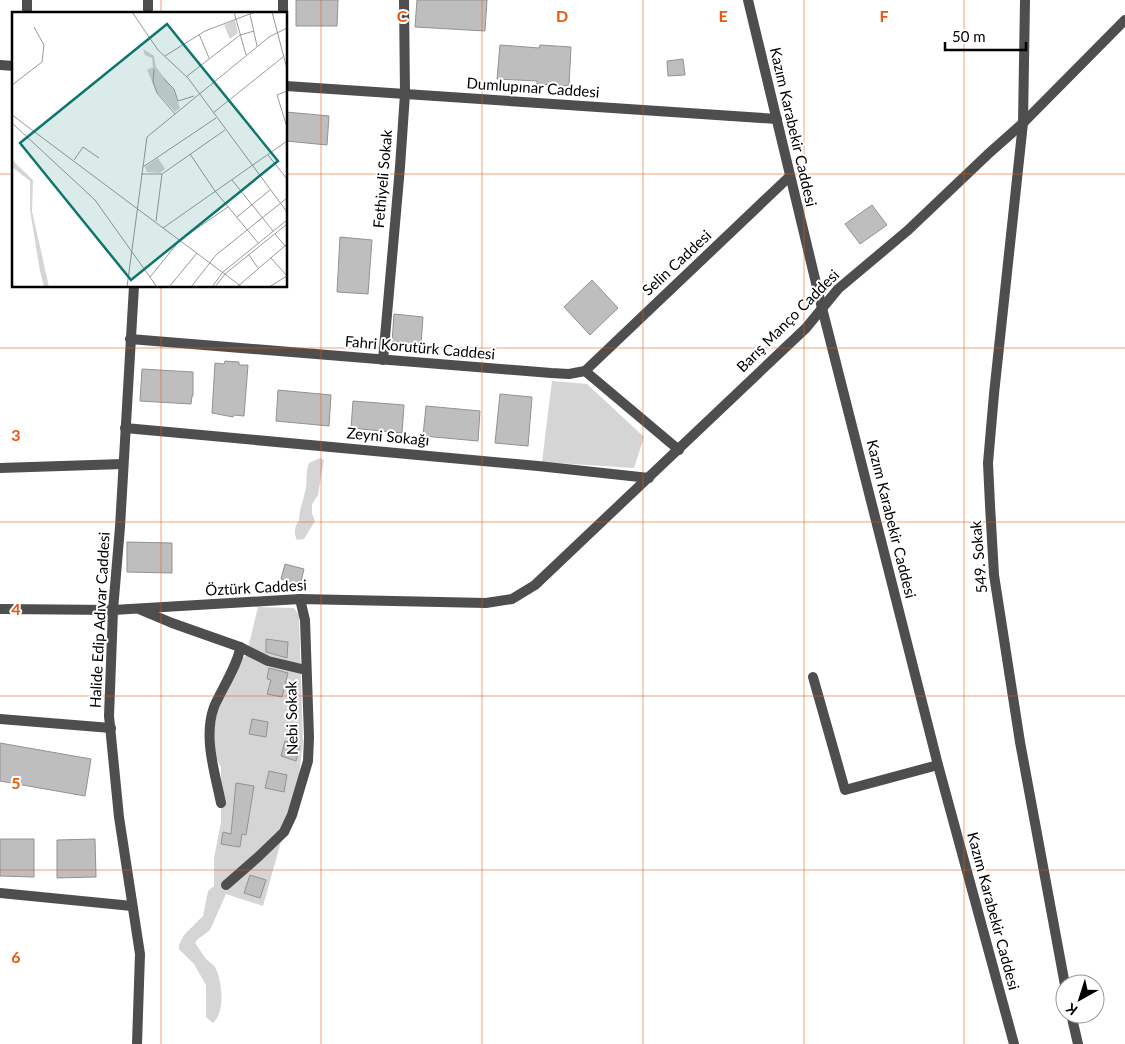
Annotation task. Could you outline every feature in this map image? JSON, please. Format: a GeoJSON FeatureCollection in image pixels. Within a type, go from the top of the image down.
{"type":"FeatureCollection","features":[{"type":"Feature","properties":{"kind":"street","name":"Fethiyeli Sokak"},"geometry":{"type":"LineString","coordinates":[[383,360],[405,94],[404,0]]}},
{"type":"Feature","properties":{"kind":"street","name":"Kazım Karabekir Caddesi"},"geometry":{"type":"LineString","coordinates":[[748,0],[789,177],[938,765],[1014,1044]]}},
{"type":"Feature","properties":{"kind":"street","name":"549. Sokak"},"geometry":{"type":"LineString","coordinates":[[1025,0],[1023,123],[988,463],[994,575],[1018,733],[1063,974]]}},
{"type":"Feature","properties":{"kind":"street","name":"Barış Manço Caddesi"},"geometry":{"type":"LineString","coordinates":[[512,599],[536,585],[806,328],[838,289],[907,231],[1023,123],[1125,20]]}},
{"type":"Feature","properties":{"kind":"street","name":"Dumlupınar Caddesi"},"geometry":{"type":"LineString","coordinates":[[288,86],[777,119]]}},
{"type":"Feature","properties":{"kind":"street","name":"Selin Caddesi"},"geometry":{"type":"LineString","coordinates":[[585,371],[789,177]]}},
{"type":"Feature","properties":{"kind":"street","name":"Halide Edip Adıvar Caddesi"},"geometry":{"type":"LineString","coordinates":[[134,288],[109,716],[119,817],[140,954],[137,1044]]}},
{"type":"Feature","properties":{"kind":"street","name":"Fahri Korutürk Caddesi"},"geometry":{"type":"LineString","coordinates":[[130,339],[551,373],[569,374],[585,371]]}},
{"type":"Feature","properties":{"kind":"street"},"geometry":{"type":"LineString","coordinates":[[585,371],[678,450]]}},
{"type":"Feature","properties":{"kind":"street","name":"Zeyni Sokağı"},"geometry":{"type":"LineString","coordinates":[[125,428],[649,478]]}},
{"type":"Feature","properties":{"kind":"street"},"geometry":{"type":"LineString","coordinates":[[0,468],[123,464]]}},
{"type":"Feature","properties":{"kind":"street","name":"Öztürk Caddesi"},"geometry":{"type":"LineString","coordinates":[[0,609],[114,610],[300,599],[486,603],[512,599]]}},
{"type":"Feature","properties":{"kind":"street","name":"Nebi Sokak"},"geometry":{"type":"LineString","coordinates":[[226,885],[284,832],[292,815],[308,761],[309,737],[305,620],[300,599]]}},
{"type":"Feature","properties":{"kind":"street"},"geometry":{"type":"LineString","coordinates":[[138,608],[172,623],[240,647],[268,661],[306,670]]}},
{"type":"Feature","properties":{"kind":"street"},"geometry":{"type":"LineString","coordinates":[[221,802],[213,764],[210,737],[212,718],[214,708],[238,657],[240,647]]}},
{"type":"Feature","properties":{"kind":"street"},"geometry":{"type":"LineString","coordinates":[[813,677],[846,790],[938,765]]}},
{"type":"Feature","properties":{"kind":"street"},"geometry":{"type":"LineString","coordinates":[[0,719],[111,728]]}},
{"type":"Feature","properties":{"kind":"street"},"geometry":{"type":"LineString","coordinates":[[0,893],[132,906]]}},
{"type":"Feature","properties":{"kind":"street"},"geometry":{"type":"LineString","coordinates":[[1073,1024],[1078,1044]]}},
{"type":"Feature","properties":{"kind":"shaded area"},"geometry":{"type":"Polygon","coordinates":[[[552,381],[587,384],[644,437],[634,468],[542,462],[552,381]]]}},
{"type":"Feature","properties":{"kind":"shaded area"},"geometry":{"type":"Polygon","coordinates":[[[320,458],[324,460],[318,495],[312,504],[312,514],[315,521],[304,539],[297,540],[295,530],[299,521],[306,488],[308,466],[309,463],[320,458]]]}},
{"type":"Feature","properties":{"kind":"shaded area"},"geometry":{"type":"Polygon","coordinates":[[[258,607],[294,608],[299,615],[303,741],[299,777],[263,906],[226,894],[210,930],[195,943],[206,959],[215,967],[221,988],[220,1011],[213,1023],[206,1017],[206,985],[194,964],[179,949],[179,945],[184,935],[203,916],[208,891],[214,886],[214,858],[221,822],[221,767],[215,756],[214,730],[217,713],[239,659],[246,656],[258,607]]]}},
{"type":"Feature","properties":{"kind":"building"},"geometry":{"type":"Polygon","coordinates":[[[296,0],[338,0],[337,26],[296,26],[296,0]]]}},
{"type":"Feature","properties":{"kind":"building"},"geometry":{"type":"Polygon","coordinates":[[[417,0],[487,0],[485,31],[415,27],[417,0]]]}},
{"type":"Feature","properties":{"kind":"building"},"geometry":{"type":"Polygon","coordinates":[[[500,45],[539,48],[540,45],[571,47],[569,86],[537,84],[537,81],[497,79],[500,45]]]}},
{"type":"Feature","properties":{"kind":"building"},"geometry":{"type":"Polygon","coordinates":[[[683,59],[685,75],[668,76],[667,61],[683,59]]]}},
{"type":"Feature","properties":{"kind":"building"},"geometry":{"type":"Polygon","coordinates":[[[288,112],[329,116],[327,145],[288,141],[288,112]]]}},
{"type":"Feature","properties":{"kind":"building"},"geometry":{"type":"Polygon","coordinates":[[[872,205],[887,225],[860,244],[845,224],[872,205]]]}},
{"type":"Feature","properties":{"kind":"building"},"geometry":{"type":"Polygon","coordinates":[[[340,237],[372,240],[368,294],[337,292],[340,237]]]}},
{"type":"Feature","properties":{"kind":"building"},"geometry":{"type":"Polygon","coordinates":[[[592,280],[618,308],[590,335],[564,307],[592,280]]]}},
{"type":"Feature","properties":{"kind":"building"},"geometry":{"type":"Polygon","coordinates":[[[394,314],[423,317],[421,344],[392,342],[394,314]]]}},
{"type":"Feature","properties":{"kind":"building"},"geometry":{"type":"Polygon","coordinates":[[[225,361],[239,362],[239,365],[248,365],[244,416],[234,415],[233,417],[212,413],[215,363],[224,364],[225,361]]]}},
{"type":"Feature","properties":{"kind":"building"},"geometry":{"type":"Polygon","coordinates":[[[142,369],[193,372],[191,404],[140,401],[142,369]]]}},
{"type":"Feature","properties":{"kind":"building"},"geometry":{"type":"Polygon","coordinates":[[[278,390],[331,395],[329,426],[276,421],[278,390]]]}},
{"type":"Feature","properties":{"kind":"building"},"geometry":{"type":"Polygon","coordinates":[[[500,394],[532,397],[528,446],[495,443],[500,394]]]}},
{"type":"Feature","properties":{"kind":"building"},"geometry":{"type":"Polygon","coordinates":[[[353,401],[404,405],[402,433],[351,428],[353,401]]]}},
{"type":"Feature","properties":{"kind":"building"},"geometry":{"type":"Polygon","coordinates":[[[426,406],[480,411],[478,441],[423,436],[426,406]]]}},
{"type":"Feature","properties":{"kind":"building"},"geometry":{"type":"Polygon","coordinates":[[[127,542],[172,543],[172,573],[127,572],[127,542]]]}},
{"type":"Feature","properties":{"kind":"building"},"geometry":{"type":"Polygon","coordinates":[[[285,564],[304,569],[301,582],[298,581],[297,584],[281,579],[285,564]]]}},
{"type":"Feature","properties":{"kind":"building"},"geometry":{"type":"Polygon","coordinates":[[[266,639],[288,642],[287,658],[266,652],[266,639]]]}},
{"type":"Feature","properties":{"kind":"building"},"geometry":{"type":"Polygon","coordinates":[[[269,668],[288,673],[282,697],[267,694],[271,680],[267,679],[269,668]]]}},
{"type":"Feature","properties":{"kind":"building"},"geometry":{"type":"Polygon","coordinates":[[[252,719],[268,722],[266,737],[249,734],[252,719]]]}},
{"type":"Feature","properties":{"kind":"building"},"geometry":{"type":"Polygon","coordinates":[[[285,741],[300,746],[296,761],[281,756],[285,741]]]}},
{"type":"Feature","properties":{"kind":"building"},"geometry":{"type":"Polygon","coordinates":[[[0,743],[91,759],[85,796],[0,781],[0,743]]]}},
{"type":"Feature","properties":{"kind":"building"},"geometry":{"type":"Polygon","coordinates":[[[269,771],[287,775],[284,792],[265,788],[269,771]]]}},
{"type":"Feature","properties":{"kind":"building"},"geometry":{"type":"Polygon","coordinates":[[[236,783],[254,786],[246,835],[242,834],[240,847],[221,844],[223,832],[231,834],[236,783]]]}},
{"type":"Feature","properties":{"kind":"building"},"geometry":{"type":"Polygon","coordinates":[[[0,839],[34,839],[34,877],[0,876],[0,839]]]}},
{"type":"Feature","properties":{"kind":"building"},"geometry":{"type":"Polygon","coordinates":[[[95,839],[96,877],[57,878],[57,840],[95,839]]]}},
{"type":"Feature","properties":{"kind":"building"},"geometry":{"type":"Polygon","coordinates":[[[250,875],[266,880],[260,898],[244,893],[250,875]]]}}]}
